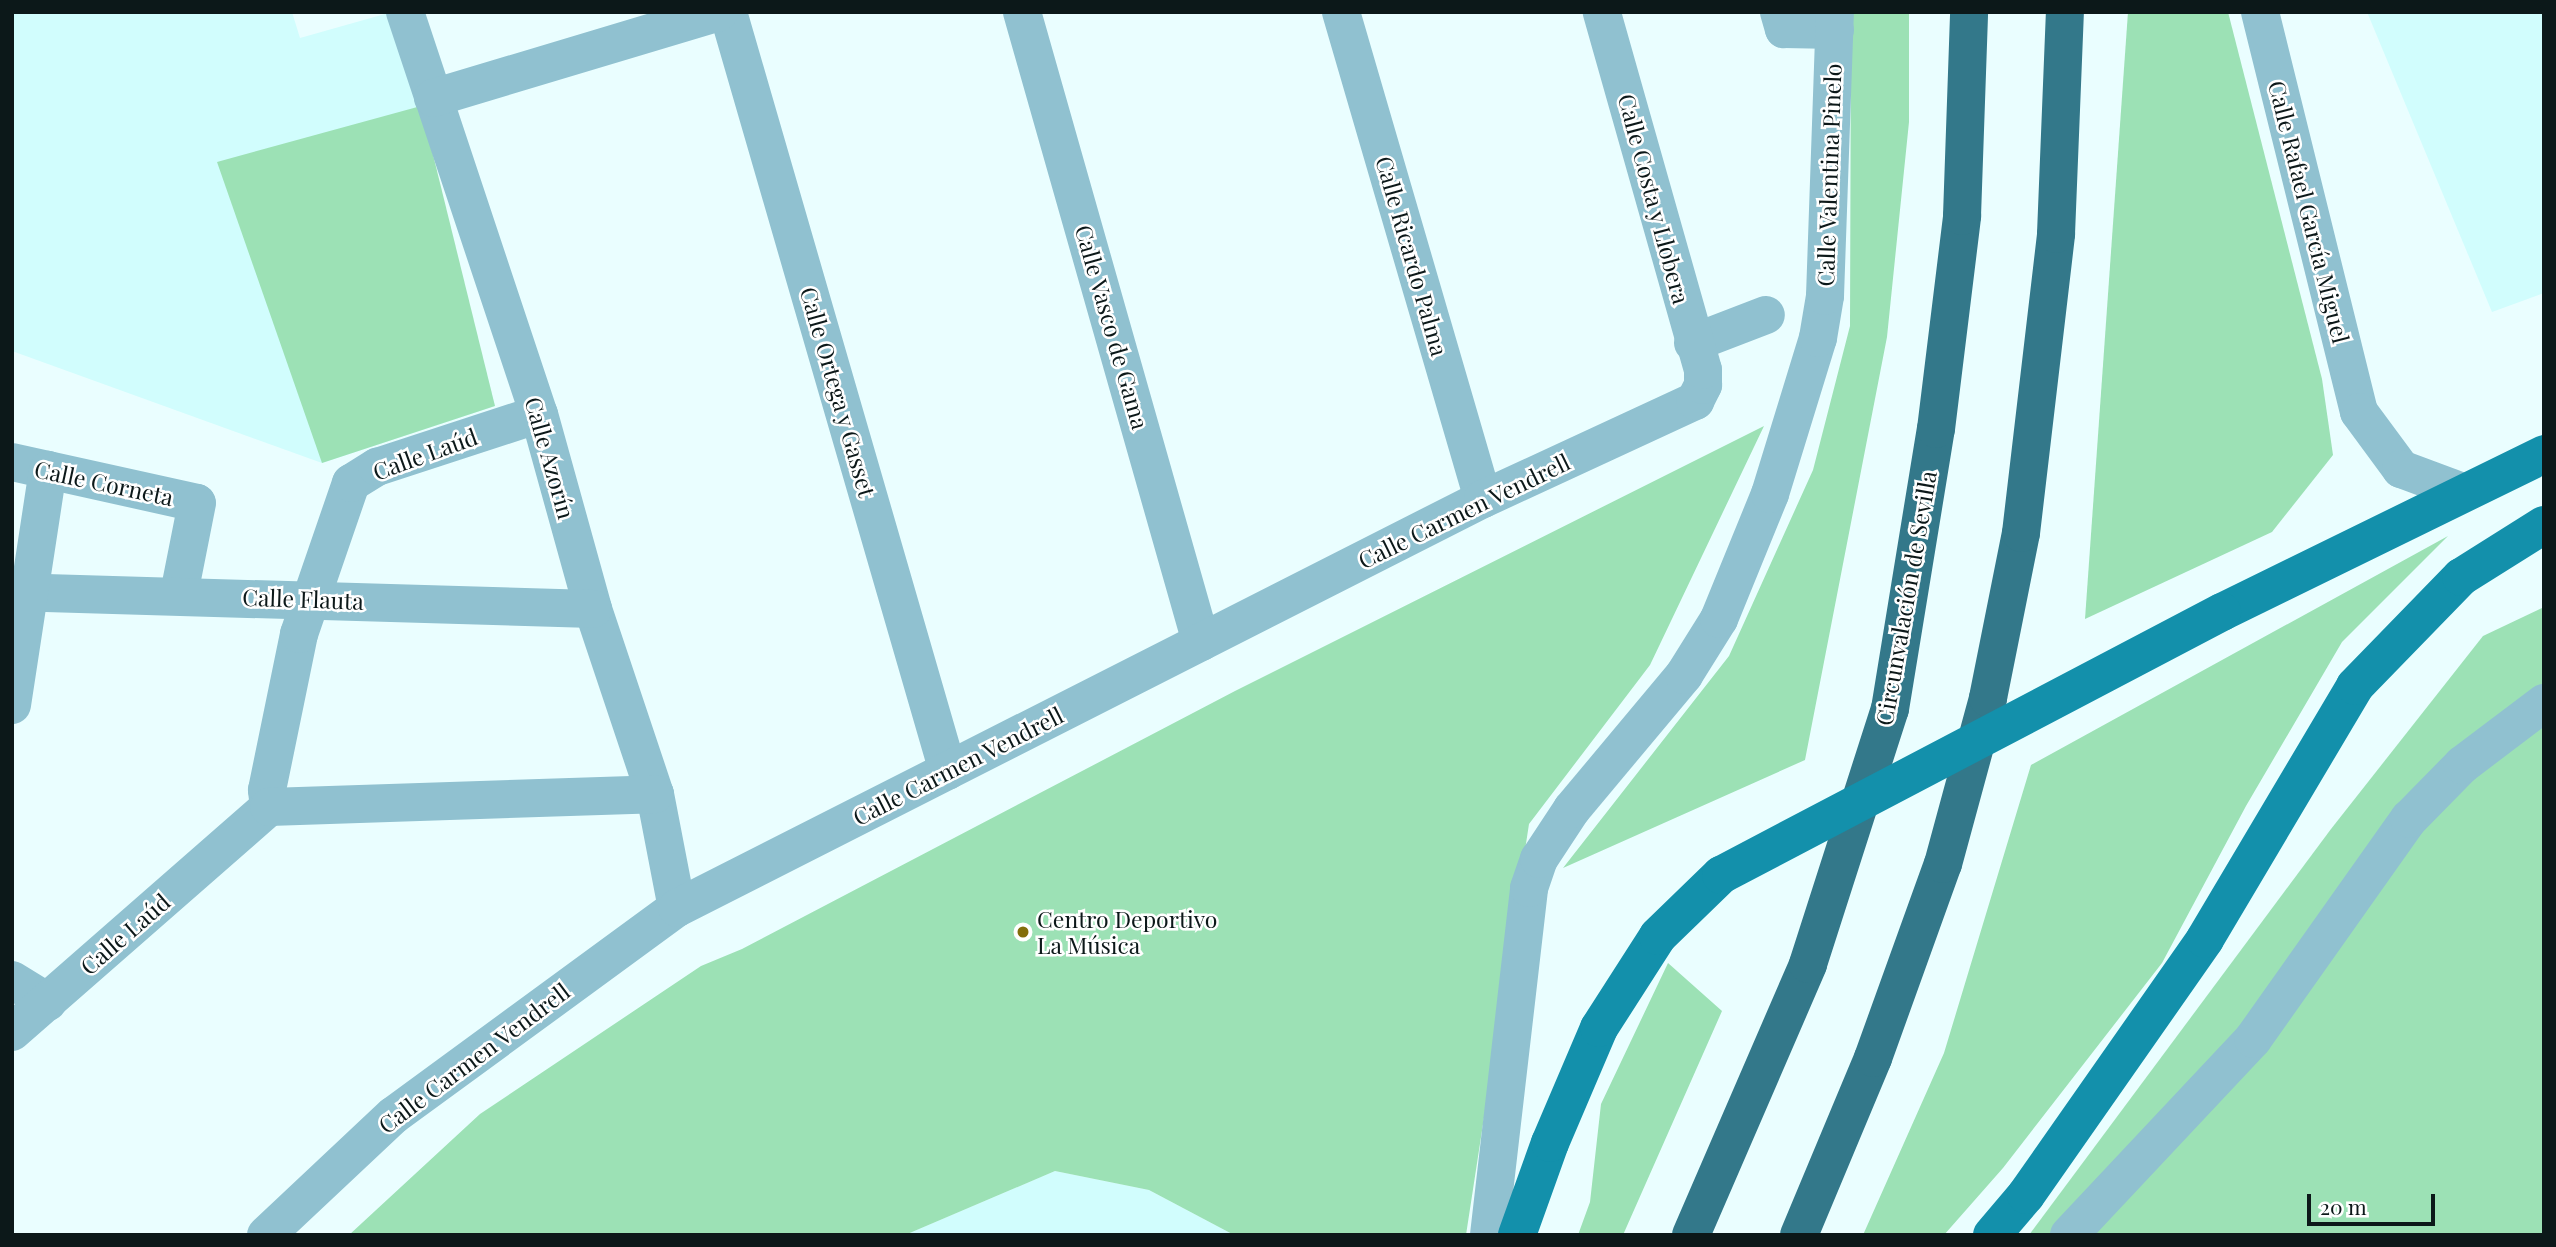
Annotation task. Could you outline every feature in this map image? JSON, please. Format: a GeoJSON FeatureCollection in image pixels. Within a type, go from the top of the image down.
{"type":"FeatureCollection","features":[{"type":"Feature","properties":{"kind":"highway","name":"Circunvalación de Sevilla"},"geometry":{"type":"LineString","coordinates":[[1691,1235],[1808,964],[1891,709],[1936,429],[1962,216],[1969,12]]}},
{"type":"Feature","properties":{"kind":"highway"},"geometry":{"type":"LineString","coordinates":[[1799,1235],[1874,1058],[1933,890],[1988,698],[2021,533],[2056,234],[2065,12]]}},
{"type":"Feature","properties":{"kind":"main road"},"geometry":{"type":"LineString","coordinates":[[1517,1235],[1550,1143],[1599,1028],[1658,936],[1721,875],[2222,612],[2544,454]]}},
{"type":"Feature","properties":{"kind":"main road"},"geometry":{"type":"LineString","coordinates":[[1992,1235],[2026,1195],[2205,939],[2355,686],[2461,577],[2544,525]]}},
{"type":"Feature","properties":{"kind":"street","name":"Calle Azorín"},"geometry":{"type":"LineString","coordinates":[[405,12],[539,414],[593,609],[655,794],[677,908]]}},
{"type":"Feature","properties":{"kind":"street"},"geometry":{"type":"LineString","coordinates":[[433,98],[719,12]]}},
{"type":"Feature","properties":{"kind":"street","name":"Calle Ortega y Gasset"},"geometry":{"type":"LineString","coordinates":[[728,12],[948,771]]}},
{"type":"Feature","properties":{"kind":"street","name":"Calle Vasco de Gama"},"geometry":{"type":"LineString","coordinates":[[1022,12],[1201,642]]}},
{"type":"Feature","properties":{"kind":"street","name":"Calle Ricardo Palma"},"geometry":{"type":"LineString","coordinates":[[1341,12],[1483,499]]}},
{"type":"Feature","properties":{"kind":"street","name":"Calle Costa y Llobera"},"geometry":{"type":"LineString","coordinates":[[1602,12],[1703,385]]}},
{"type":"Feature","properties":{"kind":"street"},"geometry":{"type":"LineString","coordinates":[[1779,12],[1784,29],[1835,21]]}},
{"type":"Feature","properties":{"kind":"street","name":"Calle Rafael García Miguel"},"geometry":{"type":"LineString","coordinates":[[2260,12],[2359,412],[2401,469],[2463,492]]}},
{"type":"Feature","properties":{"kind":"street","name":"Calle Valentina Pinelo"},"geometry":{"type":"LineString","coordinates":[[1489,1235],[1529,888],[1539,859],[1572,809],[1684,675],[1719,619],[1770,494],[1818,338],[1825,296],[1835,21]]}},
{"type":"Feature","properties":{"kind":"street"},"geometry":{"type":"LineString","coordinates":[[1693,342],[1766,315]]}},
{"type":"Feature","properties":{"kind":"street","name":"Calle Carmen Vendrell"},"geometry":{"type":"LineString","coordinates":[[266,1235],[394,1115],[677,908],[1483,499],[1695,401],[1703,385]]}},
{"type":"Feature","properties":{"kind":"street","name":"Calle Laúd"},"geometry":{"type":"LineString","coordinates":[[12,1032],[269,807],[267,790],[310,599],[322,577],[351,483],[377,467],[539,414]]}},
{"type":"Feature","properties":{"kind":"street"},"geometry":{"type":"LineString","coordinates":[[12,705],[30,466]]}},
{"type":"Feature","properties":{"kind":"street","name":"Calle Corneta"},"geometry":{"type":"LineString","coordinates":[[30,466],[197,503],[178,594]]}},
{"type":"Feature","properties":{"kind":"street","name":"Calle Flauta"},"geometry":{"type":"LineString","coordinates":[[21,592],[178,594],[593,609]]}},
{"type":"Feature","properties":{"kind":"street"},"geometry":{"type":"LineString","coordinates":[[2069,1235],[2253,1039],[2409,819],[2462,765],[2544,704]]}},
{"type":"Feature","properties":{"kind":"street"},"geometry":{"type":"LineString","coordinates":[[269,807],[655,794]]}},
{"type":"Feature","properties":{"kind":"street"},"geometry":{"type":"LineString","coordinates":[[12,980],[48,1002]]}},
{"type":"Feature","properties":{"kind":"shaded area"},"geometry":{"type":"Polygon","coordinates":[[[12,12],[292,12],[300,38],[392,12],[495,406],[322,463],[12,351],[12,12]]]}},
{"type":"Feature","properties":{"kind":"shaded area"},"geometry":{"type":"Polygon","coordinates":[[[2367,12],[2544,12],[2544,293],[2492,312],[2367,12]]]}},
{"type":"Feature","properties":{"kind":"shaded area"},"geometry":{"type":"Polygon","coordinates":[[[1055,1171],[1149,1190],[1234,1235],[905,1235],[1055,1171]]]}},
{"type":"Feature","properties":{"kind":"green space"},"geometry":{"type":"Polygon","coordinates":[[[1851,12],[1909,12],[1909,122],[1887,337],[1805,760],[1563,868],[1729,656],[1813,470],[1850,326],[1851,12]]]}},
{"type":"Feature","properties":{"kind":"green space"},"geometry":{"type":"Polygon","coordinates":[[[2128,12],[2228,12],[2322,379],[2333,455],[2272,532],[2085,619],[2128,12]]]}},
{"type":"Feature","properties":{"kind":"green space"},"geometry":{"type":"Polygon","coordinates":[[[421,106],[495,406],[322,463],[217,162],[421,106]]]}},
{"type":"Feature","properties":{"kind":"green space"},"geometry":{"type":"Polygon","coordinates":[[[1764,426],[1650,665],[1529,824],[1466,1235],[1234,1235],[1149,1190],[1055,1171],[905,1235],[349,1235],[480,1114],[701,966],[742,949],[1235,691],[1764,426]]]}},
{"type":"Feature","properties":{"kind":"green space"},"geometry":{"type":"Polygon","coordinates":[[[2448,536],[2342,642],[2246,806],[2162,963],[2003,1168],[1944,1235],[1863,1235],[1944,1053],[2031,765],[2448,536]]]}},
{"type":"Feature","properties":{"kind":"green space"},"geometry":{"type":"Polygon","coordinates":[[[2544,607],[2544,1235],[2029,1235],[2331,829],[2483,636],[2544,607]]]}},
{"type":"Feature","properties":{"kind":"green space"},"geometry":{"type":"Polygon","coordinates":[[[1668,963],[1722,1011],[1623,1235],[1578,1235],[1590,1202],[1601,1104],[1668,963]]]}},
{"type":"Feature","properties":{"kind":"place","name":"Centro Deportivo La Música"},"geometry":{"type":"Point","coordinates":[1023,932]}}]}
